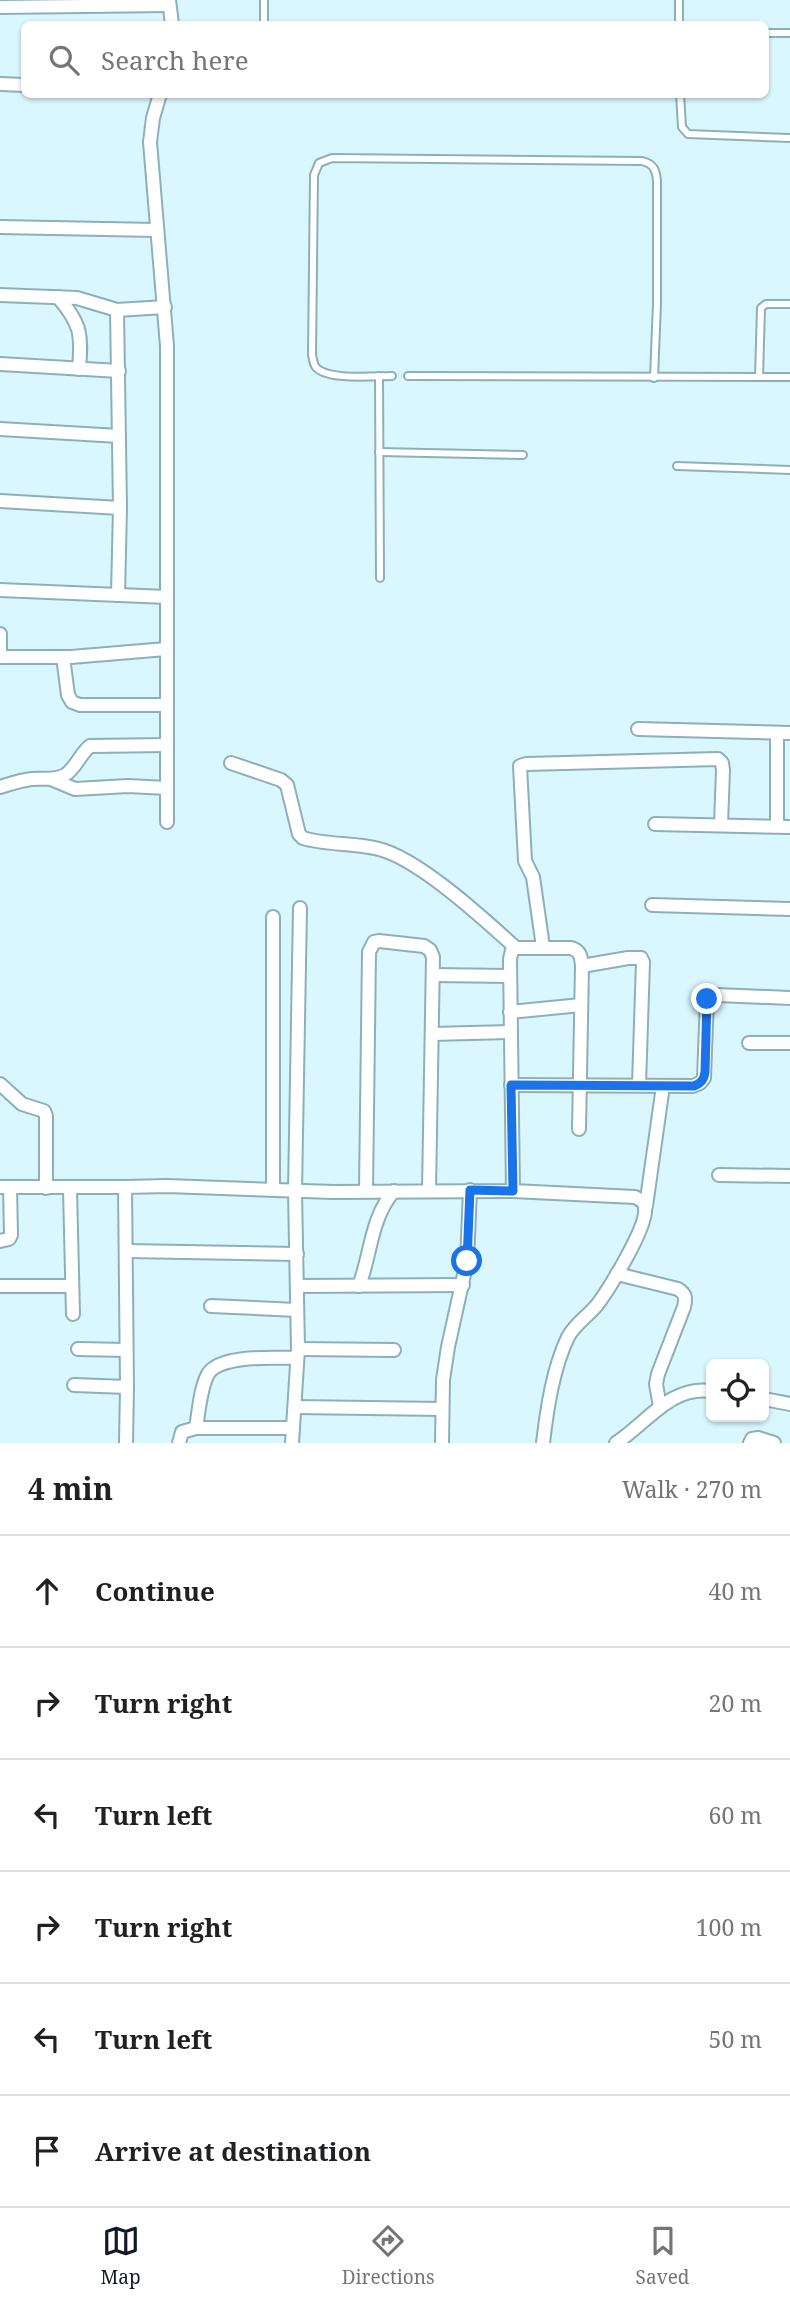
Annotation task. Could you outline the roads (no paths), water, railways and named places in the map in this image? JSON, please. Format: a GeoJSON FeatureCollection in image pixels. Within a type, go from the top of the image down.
{"type":"FeatureCollection","features":[{"type":"Feature","properties":{"kind":"street"},"geometry":{"type":"LineString","coordinates":[[0,7],[169,3],[172,21]]}},
{"type":"Feature","properties":{"kind":"street"},"geometry":{"type":"LineString","coordinates":[[0,84],[21,85]]}},
{"type":"Feature","properties":{"kind":"street"},"geometry":{"type":"LineString","coordinates":[[159,98],[150,142],[165,307],[168,381],[167,822]]}},
{"type":"Feature","properties":{"kind":"street"},"geometry":{"type":"LineString","coordinates":[[0,228],[156,230]]}},
{"type":"Feature","properties":{"kind":"street"},"geometry":{"type":"LineString","coordinates":[[0,295],[87,300],[106,309],[117,310],[165,307]]}},
{"type":"Feature","properties":{"kind":"street"},"geometry":{"type":"LineString","coordinates":[[58,297],[73,314],[79,326],[79,369]]}},
{"type":"Feature","properties":{"kind":"street"},"geometry":{"type":"LineString","coordinates":[[117,310],[120,436],[118,595]]}},
{"type":"Feature","properties":{"kind":"street"},"geometry":{"type":"LineString","coordinates":[[0,364],[119,371]]}},
{"type":"Feature","properties":{"kind":"street"},"geometry":{"type":"LineString","coordinates":[[0,429],[120,436]]}},
{"type":"Feature","properties":{"kind":"street"},"geometry":{"type":"LineString","coordinates":[[0,501],[120,508]]}},
{"type":"Feature","properties":{"kind":"street"},"geometry":{"type":"LineString","coordinates":[[0,590],[167,597]]}},
{"type":"Feature","properties":{"kind":"street"},"geometry":{"type":"LineString","coordinates":[[0,634],[0,654],[63,657],[166,649]]}},
{"type":"Feature","properties":{"kind":"street"},"geometry":{"type":"LineString","coordinates":[[63,657],[68,695],[72,702],[80,705],[167,705]]}},
{"type":"Feature","properties":{"kind":"street"},"geometry":{"type":"LineString","coordinates":[[638,729],[783,733],[783,827],[655,824]]}},
{"type":"Feature","properties":{"kind":"street"},"geometry":{"type":"LineString","coordinates":[[0,787],[32,779],[63,776],[90,746],[167,745]]}},
{"type":"Feature","properties":{"kind":"street"},"geometry":{"type":"LineString","coordinates":[[543,947],[533,877],[525,861],[520,766],[718,759],[723,770],[721,824]]}},
{"type":"Feature","properties":{"kind":"street"},"geometry":{"type":"LineString","coordinates":[[231,763],[281,780],[287,785],[299,834],[303,838],[380,849],[396,855],[451,893],[516,947],[577,949],[582,966],[579,1129]]}},
{"type":"Feature","properties":{"kind":"street"},"geometry":{"type":"LineString","coordinates":[[51,779],[75,789],[128,786],[167,788]]}},
{"type":"Feature","properties":{"kind":"street"},"geometry":{"type":"LineString","coordinates":[[652,905],[790,909]]}},
{"type":"Feature","properties":{"kind":"street"},"geometry":{"type":"LineString","coordinates":[[292,1443],[298,1353],[295,1191],[300,908]]}},
{"type":"Feature","properties":{"kind":"street"},"geometry":{"type":"LineString","coordinates":[[273,917],[273,1190]]}},
{"type":"Feature","properties":{"kind":"street"},"geometry":{"type":"LineString","coordinates":[[366,1191],[371,946],[373,942],[379,941],[424,946],[430,950],[433,957],[429,1190]]}},
{"type":"Feature","properties":{"kind":"street"},"geometry":{"type":"LineString","coordinates":[[513,1191],[510,953],[516,947]]}},
{"type":"Feature","properties":{"kind":"street"},"geometry":{"type":"LineString","coordinates":[[582,966],[628,958],[641,958],[643,962],[639,1086]]}},
{"type":"Feature","properties":{"kind":"street"},"geometry":{"type":"LineString","coordinates":[[433,975],[510,976]]}},
{"type":"Feature","properties":{"kind":"street"},"geometry":{"type":"LineString","coordinates":[[511,1085],[694,1086],[704,1078],[707,999],[717,996],[790,998]]}},
{"type":"Feature","properties":{"kind":"street"},"geometry":{"type":"LineString","coordinates":[[510,1012],[581,1005]]}},
{"type":"Feature","properties":{"kind":"street"},"geometry":{"type":"LineString","coordinates":[[432,1034],[511,1032]]}},
{"type":"Feature","properties":{"kind":"street"},"geometry":{"type":"LineString","coordinates":[[749,1043],[790,1043]]}},
{"type":"Feature","properties":{"kind":"street"},"geometry":{"type":"LineString","coordinates":[[0,1084],[22,1104],[44,1111],[46,1188]]}},
{"type":"Feature","properties":{"kind":"street"},"geometry":{"type":"LineString","coordinates":[[543,1443],[553,1387],[568,1339],[617,1274],[643,1222],[663,1086]]}},
{"type":"Feature","properties":{"kind":"street"},"geometry":{"type":"LineString","coordinates":[[719,1175],[790,1176]]}},
{"type":"Feature","properties":{"kind":"street"},"geometry":{"type":"LineString","coordinates":[[0,1241],[9,1240],[11,1235],[5,1187],[70,1189],[167,1186],[295,1191],[513,1191],[635,1197],[642,1200],[646,1206]]}},
{"type":"Feature","properties":{"kind":"street"},"geometry":{"type":"LineString","coordinates":[[125,1187],[126,1443]]}},
{"type":"Feature","properties":{"kind":"street"},"geometry":{"type":"LineString","coordinates":[[70,1189],[73,1314]]}},
{"type":"Feature","properties":{"kind":"street"},"geometry":{"type":"LineString","coordinates":[[442,1443],[445,1363],[467,1261],[470,1190]]}},
{"type":"Feature","properties":{"kind":"street"},"geometry":{"type":"LineString","coordinates":[[359,1286],[380,1209],[394,1191]]}},
{"type":"Feature","properties":{"kind":"street"},"geometry":{"type":"LineString","coordinates":[[127,1251],[297,1254]]}},
{"type":"Feature","properties":{"kind":"street"},"geometry":{"type":"LineString","coordinates":[[617,1274],[678,1289],[684,1293],[684,1307],[658,1374],[656,1384],[660,1406]]}},
{"type":"Feature","properties":{"kind":"street"},"geometry":{"type":"LineString","coordinates":[[297,1286],[463,1285]]}},
{"type":"Feature","properties":{"kind":"street"},"geometry":{"type":"LineString","coordinates":[[0,1286],[72,1286]]}},
{"type":"Feature","properties":{"kind":"street"},"geometry":{"type":"LineString","coordinates":[[211,1307],[298,1310]]}},
{"type":"Feature","properties":{"kind":"street"},"geometry":{"type":"LineString","coordinates":[[78,1349],[126,1350]]}},
{"type":"Feature","properties":{"kind":"street"},"geometry":{"type":"LineString","coordinates":[[196,1428],[206,1379],[209,1372],[219,1364],[298,1353],[394,1350]]}},
{"type":"Feature","properties":{"kind":"street"},"geometry":{"type":"LineString","coordinates":[[74,1385],[127,1387]]}},
{"type":"Feature","properties":{"kind":"street"},"geometry":{"type":"LineString","coordinates":[[624,1441],[660,1406],[686,1391],[706,1391]]}},
{"type":"Feature","properties":{"kind":"street"},"geometry":{"type":"LineString","coordinates":[[769,1400],[790,1404]]}},
{"type":"Feature","properties":{"kind":"street"},"geometry":{"type":"LineString","coordinates":[[295,1407],[442,1409]]}},
{"type":"Feature","properties":{"kind":"street"},"geometry":{"type":"LineString","coordinates":[[179,1443],[183,1432],[196,1428],[293,1428]]}},
{"type":"Feature","properties":{"kind":"street"},"geometry":{"type":"LineString","coordinates":[[750,1443],[752,1439],[758,1438],[774,1443]]}},
{"type":"Feature","properties":{"kind":"lane"},"geometry":{"type":"LineString","coordinates":[[264,0],[264,21]]}},
{"type":"Feature","properties":{"kind":"lane"},"geometry":{"type":"LineString","coordinates":[[679,0],[679,21]]}},
{"type":"Feature","properties":{"kind":"lane"},"geometry":{"type":"LineString","coordinates":[[769,33],[790,33]]}},
{"type":"Feature","properties":{"kind":"lane"},"geometry":{"type":"LineString","coordinates":[[680,98],[682,127],[688,134],[790,138]]}},
{"type":"Feature","properties":{"kind":"lane"},"geometry":{"type":"LineString","coordinates":[[392,376],[335,376],[323,373],[315,366],[312,355],[314,175],[319,163],[332,158],[649,163],[656,170],[657,181],[654,378]]}},
{"type":"Feature","properties":{"kind":"lane"},"geometry":{"type":"LineString","coordinates":[[759,377],[761,308],[766,304],[790,304]]}},
{"type":"Feature","properties":{"kind":"lane"},"geometry":{"type":"LineString","coordinates":[[379,376],[380,578]]}},
{"type":"Feature","properties":{"kind":"lane"},"geometry":{"type":"LineString","coordinates":[[408,376],[790,377]]}},
{"type":"Feature","properties":{"kind":"lane"},"geometry":{"type":"LineString","coordinates":[[379,453],[523,455]]}},
{"type":"Feature","properties":{"kind":"lane"},"geometry":{"type":"LineString","coordinates":[[677,466],[790,470]]}}]}
